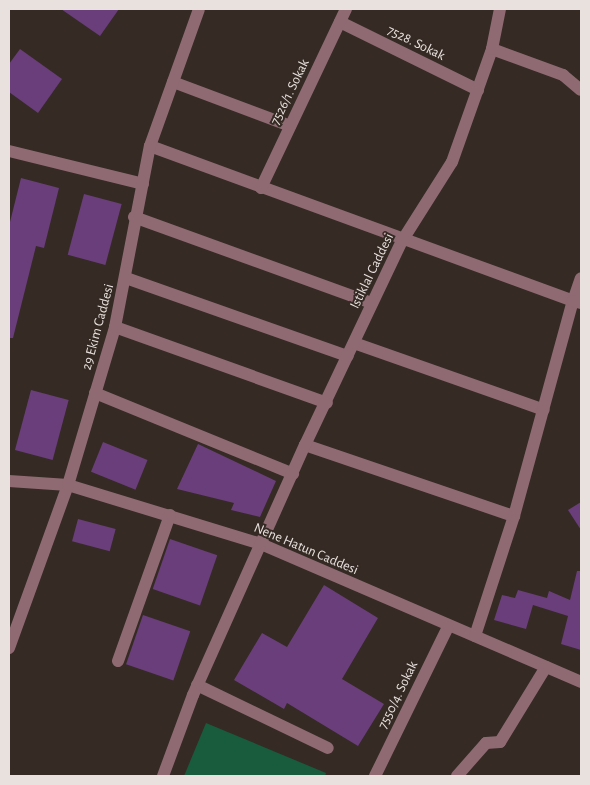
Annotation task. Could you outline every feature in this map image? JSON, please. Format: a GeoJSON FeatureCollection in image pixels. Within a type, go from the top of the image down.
{"type":"FeatureCollection","features":[{"type":"Feature","properties":{"kind":"street","name":"29 Ekim Caddesi"},"geometry":{"type":"LineString","coordinates":[[9,648],[68,485],[115,327],[126,278],[134,217],[143,184],[150,146],[199,9]]}},
{"type":"Feature","properties":{"kind":"street","name":"7526/1. Sokak"},"geometry":{"type":"LineString","coordinates":[[261,188],[346,9]]}},
{"type":"Feature","properties":{"kind":"street","name":"Istiklal Caddesi"},"geometry":{"type":"LineString","coordinates":[[162,776],[197,686],[305,445],[327,403],[372,303],[402,240],[452,162],[492,49],[500,9]]}},
{"type":"Feature","properties":{"kind":"street","name":"7528. Sokak"},"geometry":{"type":"LineString","coordinates":[[340,22],[478,90]]}},
{"type":"Feature","properties":{"kind":"street"},"geometry":{"type":"LineString","coordinates":[[492,49],[562,74],[581,90]]}},
{"type":"Feature","properties":{"kind":"street"},"geometry":{"type":"LineString","coordinates":[[173,82],[290,126]]}},
{"type":"Feature","properties":{"kind":"street"},"geometry":{"type":"LineString","coordinates":[[150,146],[402,240],[577,302]]}},
{"type":"Feature","properties":{"kind":"street"},"geometry":{"type":"LineString","coordinates":[[9,151],[143,184]]}},
{"type":"Feature","properties":{"kind":"street"},"geometry":{"type":"LineString","coordinates":[[134,217],[372,303]]}},
{"type":"Feature","properties":{"kind":"street"},"geometry":{"type":"LineString","coordinates":[[126,278],[254,320],[348,356]]}},
{"type":"Feature","properties":{"kind":"street"},"geometry":{"type":"LineString","coordinates":[[475,636],[514,516],[577,302],[581,278]]}},
{"type":"Feature","properties":{"kind":"street"},"geometry":{"type":"LineString","coordinates":[[115,327],[327,403]]}},
{"type":"Feature","properties":{"kind":"street"},"geometry":{"type":"LineString","coordinates":[[354,342],[544,410]]}},
{"type":"Feature","properties":{"kind":"street"},"geometry":{"type":"LineString","coordinates":[[95,393],[293,474]]}},
{"type":"Feature","properties":{"kind":"street"},"geometry":{"type":"LineString","coordinates":[[305,445],[514,516]]}},
{"type":"Feature","properties":{"kind":"street","name":"Nene Hatun Caddesi"},"geometry":{"type":"LineString","coordinates":[[9,481],[68,485],[261,544],[448,627],[475,636],[581,682]]}},
{"type":"Feature","properties":{"kind":"street"},"geometry":{"type":"LineString","coordinates":[[118,661],[170,515]]}},
{"type":"Feature","properties":{"kind":"street","name":"7550/4. Sokak"},"geometry":{"type":"LineString","coordinates":[[375,776],[448,627]]}},
{"type":"Feature","properties":{"kind":"street"},"geometry":{"type":"LineString","coordinates":[[457,776],[486,743],[500,742],[546,667]]}},
{"type":"Feature","properties":{"kind":"street"},"geometry":{"type":"LineString","coordinates":[[197,686],[328,748]]}},
{"type":"Feature","properties":{"kind":"green space"},"geometry":{"type":"Polygon","coordinates":[[[206,723],[326,773],[325,776],[184,776],[206,723]]]}},
{"type":"Feature","properties":{"kind":"building"},"geometry":{"type":"Polygon","coordinates":[[[61,9],[119,9],[100,36],[61,9]]]}},
{"type":"Feature","properties":{"kind":"building"},"geometry":{"type":"Polygon","coordinates":[[[20,49],[62,79],[38,113],[9,92],[9,64],[20,49]]]}},
{"type":"Feature","properties":{"kind":"building"},"geometry":{"type":"Polygon","coordinates":[[[21,178],[59,188],[44,248],[36,246],[13,338],[9,338],[9,226],[21,178]]]}},
{"type":"Feature","properties":{"kind":"building"},"geometry":{"type":"Polygon","coordinates":[[[84,194],[122,204],[105,265],[68,255],[84,194]]]}},
{"type":"Feature","properties":{"kind":"building"},"geometry":{"type":"Polygon","coordinates":[[[31,390],[69,400],[53,460],[15,450],[31,390]]]}},
{"type":"Feature","properties":{"kind":"building"},"geometry":{"type":"Polygon","coordinates":[[[103,442],[148,460],[136,490],[91,472],[103,442]]]}},
{"type":"Feature","properties":{"kind":"building"},"geometry":{"type":"Polygon","coordinates":[[[198,444],[276,481],[260,517],[231,510],[234,503],[177,489],[198,444]]]}},
{"type":"Feature","properties":{"kind":"building"},"geometry":{"type":"Polygon","coordinates":[[[581,502],[581,530],[568,510],[581,502]]]}},
{"type":"Feature","properties":{"kind":"building"},"geometry":{"type":"Polygon","coordinates":[[[78,519],[116,529],[110,551],[72,541],[78,519]]]}},
{"type":"Feature","properties":{"kind":"building"},"geometry":{"type":"Polygon","coordinates":[[[170,539],[217,555],[200,605],[153,589],[170,539]]]}},
{"type":"Feature","properties":{"kind":"building"},"geometry":{"type":"Polygon","coordinates":[[[577,571],[581,571],[581,650],[561,644],[568,616],[533,605],[526,629],[494,620],[502,595],[515,598],[518,590],[547,598],[549,591],[570,600],[577,571]]]}},
{"type":"Feature","properties":{"kind":"building"},"geometry":{"type":"Polygon","coordinates":[[[324,585],[378,618],[342,679],[384,704],[358,746],[287,703],[284,709],[234,680],[262,633],[287,647],[324,585]]]}},
{"type":"Feature","properties":{"kind":"building"},"geometry":{"type":"Polygon","coordinates":[[[143,615],[190,631],[173,680],[126,664],[143,615]]]}}]}
